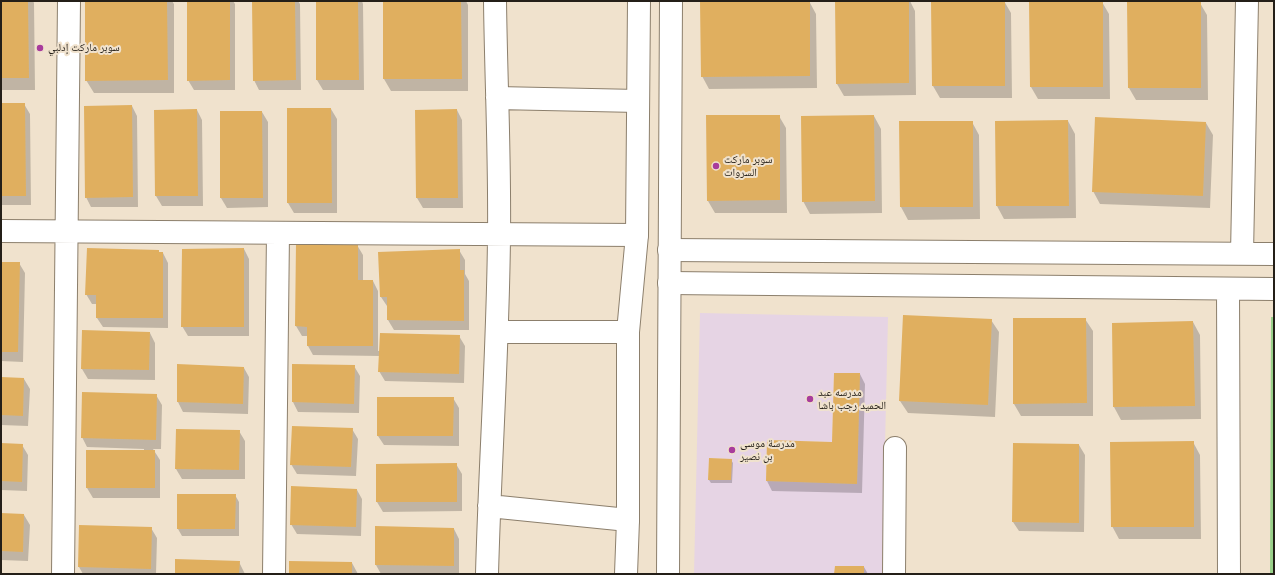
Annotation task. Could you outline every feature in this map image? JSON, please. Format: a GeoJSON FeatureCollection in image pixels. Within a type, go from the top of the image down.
{"type":"FeatureCollection","features":[{"type":"Feature","properties":{"kind":"street"},"geometry":{"type":"LineString","coordinates":[[63,574],[68,1]]}},
{"type":"Feature","properties":{"kind":"street"},"geometry":{"type":"LineString","coordinates":[[487,574],[497,332],[499,235],[495,1]]}},
{"type":"Feature","properties":{"kind":"street"},"geometry":{"type":"LineString","coordinates":[[626,574],[628,520],[628,332],[637,236],[639,1]]}},
{"type":"Feature","properties":{"kind":"street"},"geometry":{"type":"LineString","coordinates":[[668,574],[671,1]]}},
{"type":"Feature","properties":{"kind":"street"},"geometry":{"type":"LineString","coordinates":[[1242,254],[1247,1]]}},
{"type":"Feature","properties":{"kind":"street"},"geometry":{"type":"LineString","coordinates":[[497,98],[638,101]]}},
{"type":"Feature","properties":{"kind":"street"},"geometry":{"type":"LineString","coordinates":[[1,231],[637,236]]}},
{"type":"Feature","properties":{"kind":"street"},"geometry":{"type":"LineString","coordinates":[[274,574],[278,233]]}},
{"type":"Feature","properties":{"kind":"street"},"geometry":{"type":"LineString","coordinates":[[669,250],[1274,254]]}},
{"type":"Feature","properties":{"kind":"street"},"geometry":{"type":"LineString","coordinates":[[1100,253],[1100,287]]}},
{"type":"Feature","properties":{"kind":"street"},"geometry":{"type":"LineString","coordinates":[[669,283],[1274,289]]}},
{"type":"Feature","properties":{"kind":"street"},"geometry":{"type":"LineString","coordinates":[[1228,289],[1229,574]]}},
{"type":"Feature","properties":{"kind":"street"},"geometry":{"type":"LineString","coordinates":[[497,332],[628,332]]}},
{"type":"Feature","properties":{"kind":"street"},"geometry":{"type":"LineString","coordinates":[[894,448],[894,574]]}},
{"type":"Feature","properties":{"kind":"street"},"geometry":{"type":"LineString","coordinates":[[489,506],[628,520]]}},
{"type":"Feature","properties":{"kind":"shaded area","name":"مدرسة موسى بن نصير"},"geometry":{"type":"Polygon","coordinates":[[[700,313],[888,317],[882,574],[864,574],[864,566],[835,566],[834,574],[694,574],[700,313]],[[834,373],[832,442],[767,440],[766,481],[857,484],[860,374],[834,373]],[[709,458],[708,480],[731,480],[731,459],[709,458]]]}},
{"type":"Feature","properties":{"kind":"green space"},"geometry":{"type":"Polygon","coordinates":[[[1271,317],[1274,317],[1274,574],[1270,574],[1271,317]]]}},
{"type":"Feature","properties":{"kind":"building"},"geometry":{"type":"Polygon","coordinates":[[[1,1],[28,1],[29,78],[1,78],[1,1]]]}},
{"type":"Feature","properties":{"kind":"building"},"geometry":{"type":"Polygon","coordinates":[[[85,1],[167,1],[168,80],[85,81],[85,1]]]}},
{"type":"Feature","properties":{"kind":"building"},"geometry":{"type":"Polygon","coordinates":[[[187,1],[230,1],[230,80],[187,81],[187,1]]]}},
{"type":"Feature","properties":{"kind":"building"},"geometry":{"type":"Polygon","coordinates":[[[252,1],[295,1],[296,80],[253,81],[252,1]]]}},
{"type":"Feature","properties":{"kind":"building"},"geometry":{"type":"Polygon","coordinates":[[[316,1],[358,1],[359,80],[316,80],[316,1]]]}},
{"type":"Feature","properties":{"kind":"building"},"geometry":{"type":"Polygon","coordinates":[[[383,1],[461,1],[462,79],[383,79],[383,1]]]}},
{"type":"Feature","properties":{"kind":"building"},"geometry":{"type":"Polygon","coordinates":[[[700,1],[810,1],[810,76],[701,77],[700,1]]]}},
{"type":"Feature","properties":{"kind":"building"},"geometry":{"type":"Polygon","coordinates":[[[835,1],[909,1],[909,83],[836,84],[835,1]]]}},
{"type":"Feature","properties":{"kind":"building"},"geometry":{"type":"Polygon","coordinates":[[[931,1],[1005,1],[1005,86],[932,86],[931,1]]]}},
{"type":"Feature","properties":{"kind":"building"},"geometry":{"type":"Polygon","coordinates":[[[1029,1],[1103,1],[1103,87],[1030,87],[1029,1]]]}},
{"type":"Feature","properties":{"kind":"building"},"geometry":{"type":"Polygon","coordinates":[[[1127,2],[1201,2],[1201,88],[1128,88],[1127,2]]]}},
{"type":"Feature","properties":{"kind":"building"},"geometry":{"type":"Polygon","coordinates":[[[1,103],[25,103],[26,196],[1,196],[1,103]]]}},
{"type":"Feature","properties":{"kind":"building"},"geometry":{"type":"Polygon","coordinates":[[[132,105],[133,197],[85,198],[84,106],[132,105]]]}},
{"type":"Feature","properties":{"kind":"building"},"geometry":{"type":"Polygon","coordinates":[[[287,108],[331,108],[332,203],[287,203],[287,108]]]}},
{"type":"Feature","properties":{"kind":"building"},"geometry":{"type":"Polygon","coordinates":[[[197,109],[198,196],[155,196],[154,110],[197,109]]]}},
{"type":"Feature","properties":{"kind":"building"},"geometry":{"type":"Polygon","coordinates":[[[457,109],[458,198],[416,198],[415,110],[457,109]]]}},
{"type":"Feature","properties":{"kind":"building"},"geometry":{"type":"Polygon","coordinates":[[[220,111],[262,111],[263,198],[220,198],[220,111]]]}},
{"type":"Feature","properties":{"kind":"building"},"geometry":{"type":"Polygon","coordinates":[[[706,115],[780,115],[780,200],[707,201],[706,115]]]}},
{"type":"Feature","properties":{"kind":"building"},"geometry":{"type":"Polygon","coordinates":[[[874,115],[875,201],[802,202],[801,116],[874,115]]]}},
{"type":"Feature","properties":{"kind":"building"},"geometry":{"type":"Polygon","coordinates":[[[1095,117],[1206,122],[1203,196],[1092,192],[1095,117]]]}},
{"type":"Feature","properties":{"kind":"building"},"geometry":{"type":"Polygon","coordinates":[[[1068,120],[1069,206],[996,206],[995,121],[1068,120]]]}},
{"type":"Feature","properties":{"kind":"building"},"geometry":{"type":"Polygon","coordinates":[[[899,121],[973,121],[973,207],[900,207],[899,121]]]}},
{"type":"Feature","properties":{"kind":"building"},"geometry":{"type":"Polygon","coordinates":[[[296,243],[358,244],[358,280],[373,280],[373,346],[307,346],[307,327],[295,326],[296,243]]]}},
{"type":"Feature","properties":{"kind":"building"},"geometry":{"type":"Polygon","coordinates":[[[87,248],[159,250],[159,252],[163,252],[163,318],[96,318],[96,295],[85,295],[87,248]]]}},
{"type":"Feature","properties":{"kind":"building"},"geometry":{"type":"Polygon","coordinates":[[[244,248],[244,327],[181,327],[182,249],[244,248]]]}},
{"type":"Feature","properties":{"kind":"building"},"geometry":{"type":"Polygon","coordinates":[[[460,249],[460,270],[464,270],[464,321],[387,320],[387,297],[380,297],[378,252],[460,249]]]}},
{"type":"Feature","properties":{"kind":"building"},"geometry":{"type":"Polygon","coordinates":[[[1,262],[20,262],[18,352],[1,352],[1,262]]]}},
{"type":"Feature","properties":{"kind":"building"},"geometry":{"type":"Polygon","coordinates":[[[903,315],[992,319],[988,405],[899,401],[903,315]]]}},
{"type":"Feature","properties":{"kind":"building"},"geometry":{"type":"Polygon","coordinates":[[[1013,318],[1086,318],[1087,403],[1013,404],[1013,318]]]}},
{"type":"Feature","properties":{"kind":"building"},"geometry":{"type":"Polygon","coordinates":[[[1193,321],[1195,406],[1113,407],[1112,323],[1193,321]]]}},
{"type":"Feature","properties":{"kind":"building"},"geometry":{"type":"Polygon","coordinates":[[[82,330],[150,332],[149,370],[81,369],[82,330]]]}},
{"type":"Feature","properties":{"kind":"building"},"geometry":{"type":"Polygon","coordinates":[[[380,333],[460,335],[459,374],[378,372],[380,333]]]}},
{"type":"Feature","properties":{"kind":"building"},"geometry":{"type":"Polygon","coordinates":[[[177,364],[244,367],[243,404],[177,402],[177,364]]]}},
{"type":"Feature","properties":{"kind":"building"},"geometry":{"type":"Polygon","coordinates":[[[292,364],[355,365],[354,404],[292,402],[292,364]]]}},
{"type":"Feature","properties":{"kind":"building"},"geometry":{"type":"Polygon","coordinates":[[[834,373],[860,373],[857,484],[766,481],[767,440],[832,442],[834,373]]]}},
{"type":"Feature","properties":{"kind":"building"},"geometry":{"type":"Polygon","coordinates":[[[1,377],[24,378],[23,416],[1,415],[1,377]]]}},
{"type":"Feature","properties":{"kind":"building"},"geometry":{"type":"Polygon","coordinates":[[[82,392],[157,394],[156,440],[81,438],[82,392]]]}},
{"type":"Feature","properties":{"kind":"building"},"geometry":{"type":"Polygon","coordinates":[[[377,397],[454,397],[453,436],[377,436],[377,397]]]}},
{"type":"Feature","properties":{"kind":"building"},"geometry":{"type":"Polygon","coordinates":[[[292,426],[353,428],[351,467],[290,465],[292,426]]]}},
{"type":"Feature","properties":{"kind":"building"},"geometry":{"type":"Polygon","coordinates":[[[176,429],[240,430],[239,470],[175,469],[176,429]]]}},
{"type":"Feature","properties":{"kind":"building"},"geometry":{"type":"Polygon","coordinates":[[[1194,441],[1194,527],[1111,527],[1110,442],[1194,441]]]}},
{"type":"Feature","properties":{"kind":"building"},"geometry":{"type":"Polygon","coordinates":[[[1,443],[23,444],[22,482],[1,481],[1,443]]]}},
{"type":"Feature","properties":{"kind":"building"},"geometry":{"type":"Polygon","coordinates":[[[1013,443],[1079,444],[1079,523],[1012,522],[1013,443]]]}},
{"type":"Feature","properties":{"kind":"building"},"geometry":{"type":"Polygon","coordinates":[[[86,450],[155,450],[155,488],[86,488],[86,450]]]}},
{"type":"Feature","properties":{"kind":"building"},"geometry":{"type":"Polygon","coordinates":[[[709,458],[732,459],[731,480],[708,480],[709,458]]]}},
{"type":"Feature","properties":{"kind":"building"},"geometry":{"type":"Polygon","coordinates":[[[457,463],[457,502],[376,502],[376,464],[457,463]]]}},
{"type":"Feature","properties":{"kind":"building"},"geometry":{"type":"Polygon","coordinates":[[[291,486],[357,489],[356,527],[290,525],[291,486]]]}},
{"type":"Feature","properties":{"kind":"building"},"geometry":{"type":"Polygon","coordinates":[[[177,494],[236,494],[235,529],[177,529],[177,494]]]}},
{"type":"Feature","properties":{"kind":"building"},"geometry":{"type":"Polygon","coordinates":[[[1,513],[24,514],[23,552],[1,551],[1,513]]]}},
{"type":"Feature","properties":{"kind":"building"},"geometry":{"type":"Polygon","coordinates":[[[79,525],[152,527],[151,569],[78,567],[79,525]]]}},
{"type":"Feature","properties":{"kind":"building"},"geometry":{"type":"Polygon","coordinates":[[[375,526],[454,528],[454,566],[375,565],[375,526]]]}},
{"type":"Feature","properties":{"kind":"building"},"geometry":{"type":"Polygon","coordinates":[[[175,559],[240,561],[239,574],[175,574],[175,559]]]}},
{"type":"Feature","properties":{"kind":"building"},"geometry":{"type":"Polygon","coordinates":[[[289,561],[352,562],[352,574],[289,574],[289,561]]]}},
{"type":"Feature","properties":{"kind":"building"},"geometry":{"type":"Polygon","coordinates":[[[835,566],[864,566],[864,574],[834,574],[835,566]]]}},
{"type":"Feature","properties":{"kind":"place","name":"سوبر ماركت إدلبي"},"geometry":{"type":"Point","coordinates":[40,48]}},
{"type":"Feature","properties":{"kind":"place","name":"سوبر ماركت السروات"},"geometry":{"type":"Point","coordinates":[716,166]}},
{"type":"Feature","properties":{"kind":"place","name":"مدرسه عبد الحميد رجب باشا"},"geometry":{"type":"Point","coordinates":[810,399]}},
{"type":"Feature","properties":{"kind":"place","name":"مدرسة موسى بن نصير"},"geometry":{"type":"Point","coordinates":[732,450]}}]}
